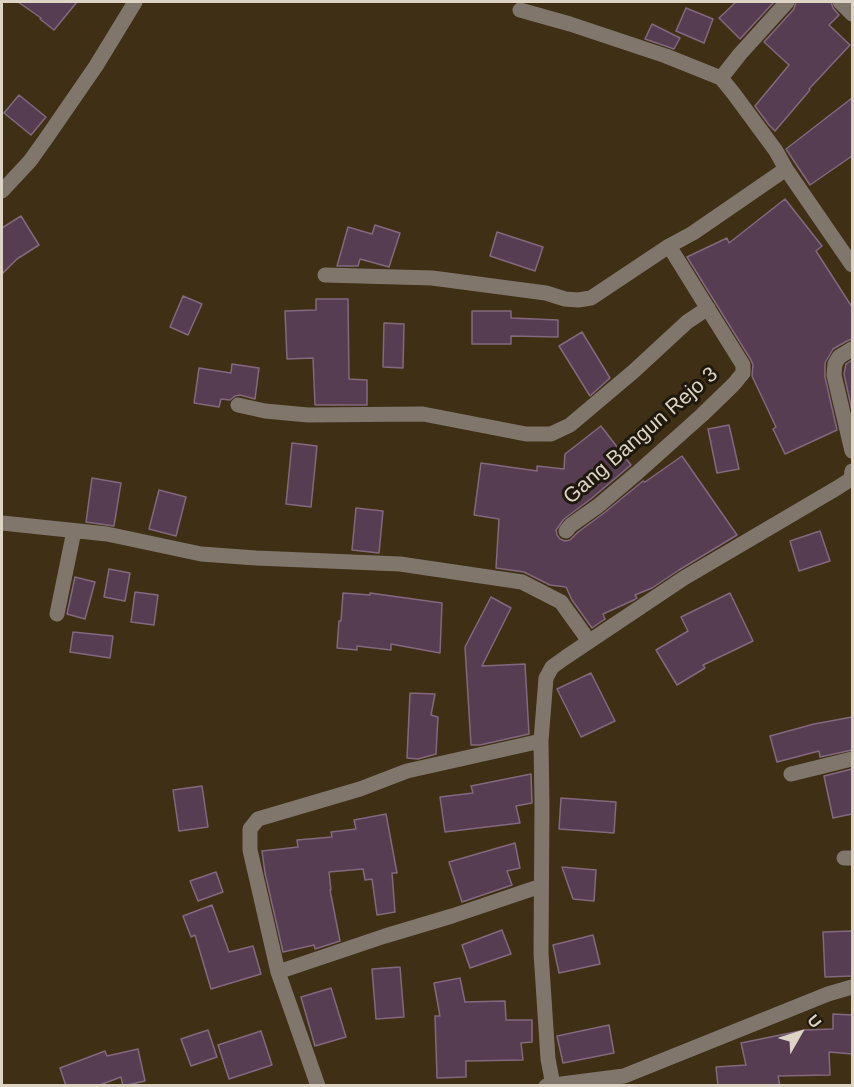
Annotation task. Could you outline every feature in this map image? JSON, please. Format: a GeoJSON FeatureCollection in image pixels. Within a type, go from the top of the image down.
{"type":"FeatureCollection","features":[{"type":"Feature","properties":{"kind":"street"},"geometry":{"type":"LineString","coordinates":[[2,191],[30,162],[96,66],[135,2]]}},
{"type":"Feature","properties":{"kind":"street"},"geometry":{"type":"LineString","coordinates":[[721,78],[787,2]]}},
{"type":"Feature","properties":{"kind":"street"},"geometry":{"type":"LineString","coordinates":[[840,2],[852,14]]}},
{"type":"Feature","properties":{"kind":"street"},"geometry":{"type":"LineString","coordinates":[[520,10],[666,56],[721,78],[776,151],[852,264]]}},
{"type":"Feature","properties":{"kind":"street"},"geometry":{"type":"LineString","coordinates":[[325,274],[432,278],[546,293],[565,299],[591,298],[669,246],[693,233],[786,169]]}},
{"type":"Feature","properties":{"kind":"street","name":"Gang Bangun Rejo 3"},"geometry":{"type":"LineString","coordinates":[[566,531],[661,451],[710,407],[743,373],[743,365],[669,246]]}},
{"type":"Feature","properties":{"kind":"street"},"geometry":{"type":"LineString","coordinates":[[238,405],[265,411],[308,415],[423,414],[526,434],[551,434],[570,425],[687,322],[708,308]]}},
{"type":"Feature","properties":{"kind":"street"},"geometry":{"type":"LineString","coordinates":[[852,349],[839,357],[835,364],[834,375],[852,452]]}},
{"type":"Feature","properties":{"kind":"street"},"geometry":{"type":"LineString","coordinates":[[553,1085],[548,1059],[541,953],[541,741],[546,678],[552,667],[588,642],[684,578],[851,479],[852,471]]}},
{"type":"Feature","properties":{"kind":"street"},"geometry":{"type":"LineString","coordinates":[[2,523],[106,534],[201,554],[400,564],[522,582],[561,602],[588,642]]}},
{"type":"Feature","properties":{"kind":"street"},"geometry":{"type":"LineString","coordinates":[[57,614],[74,531]]}},
{"type":"Feature","properties":{"kind":"street"},"geometry":{"type":"LineString","coordinates":[[318,1086],[278,972],[250,850],[250,829],[258,819],[360,789],[406,771],[541,741]]}},
{"type":"Feature","properties":{"kind":"street"},"geometry":{"type":"LineString","coordinates":[[791,774],[852,759]]}},
{"type":"Feature","properties":{"kind":"street"},"geometry":{"type":"LineString","coordinates":[[278,972],[542,886]]}},
{"type":"Feature","properties":{"kind":"street"},"geometry":{"type":"LineString","coordinates":[[546,1086],[625,1081],[828,994],[852,987]]}},
{"type":"Feature","properties":{"kind":"building"},"geometry":{"type":"Polygon","coordinates":[[[18,2],[77,2],[54,30],[18,2]]]}},
{"type":"Feature","properties":{"kind":"building"},"geometry":{"type":"Polygon","coordinates":[[[736,2],[774,2],[740,39],[719,18],[736,2]]]}},
{"type":"Feature","properties":{"kind":"building"},"geometry":{"type":"Polygon","coordinates":[[[796,2],[831,2],[839,15],[829,25],[850,45],[809,89],[775,131],[755,106],[789,65],[764,42],[794,9],[796,2]]]}},
{"type":"Feature","properties":{"kind":"building"},"geometry":{"type":"Polygon","coordinates":[[[686,8],[713,19],[704,43],[676,31],[686,8]]]}},
{"type":"Feature","properties":{"kind":"building"},"geometry":{"type":"Polygon","coordinates":[[[652,24],[680,38],[674,49],[645,39],[652,24]]]}},
{"type":"Feature","properties":{"kind":"building"},"geometry":{"type":"Polygon","coordinates":[[[19,95],[46,117],[31,135],[4,113],[19,95]]]}},
{"type":"Feature","properties":{"kind":"building"},"geometry":{"type":"Polygon","coordinates":[[[852,98],[852,156],[810,185],[786,149],[852,98]]]}},
{"type":"Feature","properties":{"kind":"building"},"geometry":{"type":"Polygon","coordinates":[[[785,199],[822,246],[816,251],[852,307],[852,339],[833,349],[825,363],[825,377],[837,430],[785,454],[773,429],[776,427],[752,376],[751,360],[687,257],[727,238],[729,243],[785,199]]]}},
{"type":"Feature","properties":{"kind":"building"},"geometry":{"type":"Polygon","coordinates":[[[21,216],[39,245],[17,259],[2,274],[2,228],[21,216]]]}},
{"type":"Feature","properties":{"kind":"building"},"geometry":{"type":"Polygon","coordinates":[[[375,225],[400,233],[389,267],[360,259],[358,266],[337,266],[348,227],[372,234],[375,225]]]}},
{"type":"Feature","properties":{"kind":"building"},"geometry":{"type":"Polygon","coordinates":[[[497,232],[543,247],[535,271],[490,256],[497,232]]]}},
{"type":"Feature","properties":{"kind":"building"},"geometry":{"type":"Polygon","coordinates":[[[183,296],[202,304],[188,335],[170,327],[183,296]]]}},
{"type":"Feature","properties":{"kind":"building"},"geometry":{"type":"Polygon","coordinates":[[[316,299],[348,299],[349,379],[367,380],[367,405],[315,405],[313,358],[287,359],[285,311],[316,310],[316,299]]]}},
{"type":"Feature","properties":{"kind":"building"},"geometry":{"type":"Polygon","coordinates":[[[472,311],[511,311],[511,318],[558,320],[558,337],[511,336],[511,344],[472,344],[472,311]]]}},
{"type":"Feature","properties":{"kind":"building"},"geometry":{"type":"Polygon","coordinates":[[[384,323],[404,324],[403,368],[383,367],[384,323]]]}},
{"type":"Feature","properties":{"kind":"building"},"geometry":{"type":"Polygon","coordinates":[[[582,332],[610,378],[590,396],[559,346],[582,332]]]}},
{"type":"Feature","properties":{"kind":"building"},"geometry":{"type":"Polygon","coordinates":[[[852,360],[852,411],[844,374],[846,364],[852,360]]]}},
{"type":"Feature","properties":{"kind":"building"},"geometry":{"type":"Polygon","coordinates":[[[232,364],[259,368],[255,399],[240,395],[230,400],[221,399],[219,407],[194,403],[199,368],[231,373],[232,364]]]}},
{"type":"Feature","properties":{"kind":"building"},"geometry":{"type":"Polygon","coordinates":[[[729,425],[739,469],[717,473],[708,429],[729,425]]]}},
{"type":"Feature","properties":{"kind":"building"},"geometry":{"type":"Polygon","coordinates":[[[601,426],[631,465],[564,519],[556,530],[560,539],[570,540],[643,481],[645,482],[682,456],[737,535],[652,588],[635,595],[637,598],[634,600],[603,614],[605,619],[592,628],[572,600],[566,587],[550,585],[524,572],[496,568],[499,519],[474,515],[481,463],[537,471],[537,466],[564,469],[565,454],[601,426]]]}},
{"type":"Feature","properties":{"kind":"building"},"geometry":{"type":"Polygon","coordinates":[[[292,443],[317,446],[311,507],[286,504],[292,443]]]}},
{"type":"Feature","properties":{"kind":"building"},"geometry":{"type":"Polygon","coordinates":[[[92,478],[121,483],[114,526],[86,522],[92,478]]]}},
{"type":"Feature","properties":{"kind":"building"},"geometry":{"type":"Polygon","coordinates":[[[159,490],[186,497],[176,536],[149,529],[159,490]]]}},
{"type":"Feature","properties":{"kind":"building"},"geometry":{"type":"Polygon","coordinates":[[[356,508],[383,511],[379,553],[352,550],[356,508]]]}},
{"type":"Feature","properties":{"kind":"building"},"geometry":{"type":"Polygon","coordinates":[[[820,531],[830,561],[799,571],[790,541],[820,531]]]}},
{"type":"Feature","properties":{"kind":"building"},"geometry":{"type":"Polygon","coordinates":[[[109,569],[130,573],[125,601],[104,597],[109,569]]]}},
{"type":"Feature","properties":{"kind":"building"},"geometry":{"type":"Polygon","coordinates":[[[75,577],[95,582],[85,619],[67,614],[75,577]]]}},
{"type":"Feature","properties":{"kind":"building"},"geometry":{"type":"Polygon","coordinates":[[[135,592],[158,595],[154,625],[131,622],[135,592]]]}},
{"type":"Feature","properties":{"kind":"building"},"geometry":{"type":"Polygon","coordinates":[[[343,593],[370,595],[370,593],[442,603],[440,653],[391,644],[391,650],[357,646],[357,650],[337,648],[343,593]]]}},
{"type":"Feature","properties":{"kind":"building"},"geometry":{"type":"Polygon","coordinates":[[[730,593],[753,641],[703,665],[705,668],[677,685],[656,650],[688,631],[681,617],[730,593]]]}},
{"type":"Feature","properties":{"kind":"building"},"geometry":{"type":"Polygon","coordinates":[[[491,597],[511,608],[482,666],[525,664],[529,734],[471,745],[465,647],[491,597]]]}},
{"type":"Feature","properties":{"kind":"building"},"geometry":{"type":"Polygon","coordinates":[[[73,632],[113,636],[110,658],[70,652],[73,632]]]}},
{"type":"Feature","properties":{"kind":"building"},"geometry":{"type":"Polygon","coordinates":[[[591,673],[615,721],[581,737],[557,689],[591,673]]]}},
{"type":"Feature","properties":{"kind":"building"},"geometry":{"type":"Polygon","coordinates":[[[410,693],[435,694],[431,715],[438,717],[436,754],[418,759],[407,758],[410,693]]]}},
{"type":"Feature","properties":{"kind":"building"},"geometry":{"type":"Polygon","coordinates":[[[852,717],[852,750],[820,757],[819,751],[777,762],[770,736],[852,717]]]}},
{"type":"Feature","properties":{"kind":"building"},"geometry":{"type":"Polygon","coordinates":[[[852,769],[852,814],[833,818],[824,776],[852,769]]]}},
{"type":"Feature","properties":{"kind":"building"},"geometry":{"type":"Polygon","coordinates":[[[531,774],[532,803],[516,806],[520,823],[445,832],[440,797],[473,793],[471,786],[531,774]]]}},
{"type":"Feature","properties":{"kind":"building"},"geometry":{"type":"Polygon","coordinates":[[[202,786],[208,827],[179,831],[173,790],[202,786]]]}},
{"type":"Feature","properties":{"kind":"building"},"geometry":{"type":"Polygon","coordinates":[[[561,798],[616,802],[614,833],[559,829],[561,798]]]}},
{"type":"Feature","properties":{"kind":"building"},"geometry":{"type":"Polygon","coordinates":[[[386,814],[397,873],[392,873],[395,912],[377,915],[372,879],[365,880],[363,869],[329,872],[330,890],[340,941],[315,949],[314,945],[283,952],[262,851],[298,847],[297,840],[332,837],[331,832],[356,829],[354,820],[386,814]]]}},
{"type":"Feature","properties":{"kind":"building"},"geometry":{"type":"Polygon","coordinates":[[[515,843],[520,868],[507,871],[512,885],[462,902],[449,862],[515,843]]]}},
{"type":"Feature","properties":{"kind":"building"},"geometry":{"type":"Polygon","coordinates":[[[562,867],[596,870],[594,901],[573,899],[562,867]]]}},
{"type":"Feature","properties":{"kind":"building"},"geometry":{"type":"Polygon","coordinates":[[[216,872],[223,892],[198,901],[190,881],[216,872]]]}},
{"type":"Feature","properties":{"kind":"building"},"geometry":{"type":"Polygon","coordinates":[[[212,905],[229,952],[253,946],[261,974],[211,989],[195,935],[191,937],[183,916],[212,905]]]}},
{"type":"Feature","properties":{"kind":"building"},"geometry":{"type":"Polygon","coordinates":[[[502,930],[511,954],[470,968],[462,945],[502,930]]]}},
{"type":"Feature","properties":{"kind":"building"},"geometry":{"type":"Polygon","coordinates":[[[852,931],[852,976],[825,977],[823,932],[852,931]]]}},
{"type":"Feature","properties":{"kind":"building"},"geometry":{"type":"Polygon","coordinates":[[[593,935],[600,964],[559,973],[553,945],[593,935]]]}},
{"type":"Feature","properties":{"kind":"building"},"geometry":{"type":"Polygon","coordinates":[[[400,967],[404,1017],[376,1019],[372,969],[400,967]]]}},
{"type":"Feature","properties":{"kind":"building"},"geometry":{"type":"Polygon","coordinates":[[[460,978],[465,1002],[505,1001],[506,1020],[532,1020],[532,1042],[521,1043],[523,1060],[466,1061],[466,1077],[437,1078],[435,1016],[440,1016],[434,983],[460,978]]]}},
{"type":"Feature","properties":{"kind":"building"},"geometry":{"type":"Polygon","coordinates":[[[331,988],[346,1037],[315,1046],[301,997],[331,988]]]}},
{"type":"Feature","properties":{"kind":"building"},"geometry":{"type":"Polygon","coordinates":[[[833,1014],[852,1015],[852,1054],[829,1052],[830,1075],[778,1076],[780,1086],[718,1086],[716,1067],[746,1065],[741,1043],[805,1030],[833,1029],[833,1014]]]}},
{"type":"Feature","properties":{"kind":"building"},"geometry":{"type":"Polygon","coordinates":[[[609,1025],[614,1053],[563,1063],[557,1036],[609,1025]]]}},
{"type":"Feature","properties":{"kind":"building"},"geometry":{"type":"Polygon","coordinates":[[[208,1030],[217,1057],[191,1066],[181,1039],[208,1030]]]}},
{"type":"Feature","properties":{"kind":"building"},"geometry":{"type":"Polygon","coordinates":[[[261,1031],[272,1065],[229,1079],[218,1045],[261,1031]]]}},
{"type":"Feature","properties":{"kind":"building"},"geometry":{"type":"Polygon","coordinates":[[[138,1049],[145,1081],[123,1086],[121,1077],[97,1086],[66,1086],[60,1068],[105,1051],[107,1056],[138,1049]]]}}]}
